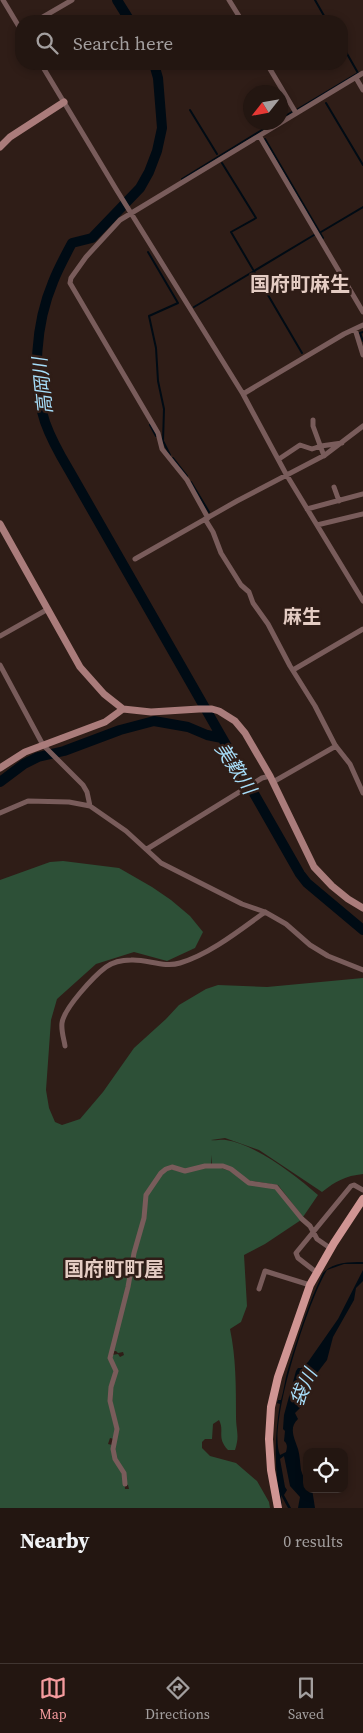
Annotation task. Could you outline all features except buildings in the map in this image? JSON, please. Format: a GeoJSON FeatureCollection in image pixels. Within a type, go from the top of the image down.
{"type":"FeatureCollection","features":[{"type":"Feature","properties":{"kind":"main road"},"geometry":{"type":"LineString","coordinates":[[278,1508],[269,1455],[271,1407],[278,1376],[316,1272],[363,1199]]}},
{"type":"Feature","properties":{"kind":"street"},"geometry":{"type":"LineString","coordinates":[[3,0],[15,20]]}},
{"type":"Feature","properties":{"kind":"street"},"geometry":{"type":"LineString","coordinates":[[46,15],[72,0]]}},
{"type":"Feature","properties":{"kind":"street"},"geometry":{"type":"LineString","coordinates":[[229,0],[238,15]]}},
{"type":"Feature","properties":{"kind":"street"},"geometry":{"type":"LineString","coordinates":[[45,70],[243,394],[286,474],[363,601]]}},
{"type":"Feature","properties":{"kind":"street"},"geometry":{"type":"LineString","coordinates":[[271,70],[296,113]]}},
{"type":"Feature","properties":{"kind":"street"},"geometry":{"type":"LineString","coordinates":[[363,73],[260,136],[130,211],[110,229],[86,257],[70,282],[158,433],[162,449],[187,480],[213,532],[221,553],[268,624],[336,746],[350,764],[363,792]]}},
{"type":"Feature","properties":{"kind":"street"},"geometry":{"type":"LineString","coordinates":[[356,78],[363,90]]}},
{"type":"Feature","properties":{"kind":"street"},"geometry":{"type":"LineString","coordinates":[[0,147],[10,137],[64,102]]}},
{"type":"Feature","properties":{"kind":"street"},"geometry":{"type":"LineString","coordinates":[[260,136],[363,312]]}},
{"type":"Feature","properties":{"kind":"street"},"geometry":{"type":"LineString","coordinates":[[243,394],[363,325]]}},
{"type":"Feature","properties":{"kind":"street"},"geometry":{"type":"LineString","coordinates":[[355,328],[363,355]]}},
{"type":"Feature","properties":{"kind":"street"},"geometry":{"type":"LineString","coordinates":[[313,420],[313,426],[324,456]]}},
{"type":"Feature","properties":{"kind":"street"},"geometry":{"type":"LineString","coordinates":[[135,559],[286,474],[324,456],[363,426]]}},
{"type":"Feature","properties":{"kind":"street"},"geometry":{"type":"LineString","coordinates":[[279,459],[300,445],[312,450],[321,446],[342,443]]}},
{"type":"Feature","properties":{"kind":"street"},"geometry":{"type":"LineString","coordinates":[[334,487],[338,500]]}},
{"type":"Feature","properties":{"kind":"street"},"geometry":{"type":"LineString","coordinates":[[307,508],[363,494]]}},
{"type":"Feature","properties":{"kind":"street"},"geometry":{"type":"LineString","coordinates":[[317,525],[363,514]]}},
{"type":"Feature","properties":{"kind":"street"},"geometry":{"type":"LineString","coordinates":[[0,524],[80,667],[104,694],[123,709],[151,712],[199,709],[219,711],[235,720],[246,733],[271,779],[314,867],[332,886],[363,908]]}},
{"type":"Feature","properties":{"kind":"street"},"geometry":{"type":"LineString","coordinates":[[0,636],[48,608]]}},
{"type":"Feature","properties":{"kind":"street"},"geometry":{"type":"LineString","coordinates":[[293,670],[363,629]]}},
{"type":"Feature","properties":{"kind":"street"},"geometry":{"type":"LineString","coordinates":[[0,665],[44,745],[83,785],[87,792],[90,806]]}},
{"type":"Feature","properties":{"kind":"street"},"geometry":{"type":"LineString","coordinates":[[0,768],[25,752],[105,722],[123,709]]}},
{"type":"Feature","properties":{"kind":"street"},"geometry":{"type":"LineString","coordinates":[[147,849],[262,778],[271,779],[336,746]]}},
{"type":"Feature","properties":{"kind":"street"},"geometry":{"type":"LineString","coordinates":[[0,813],[28,801],[69,802],[90,806],[126,831],[161,863],[242,904],[265,912],[286,924],[310,945],[328,956],[363,970]]}},
{"type":"Feature","properties":{"kind":"street"},"geometry":{"type":"LineString","coordinates":[[65,1046],[62,1022],[66,1011],[98,974],[108,966],[132,959],[158,964],[177,964],[194,959],[265,912]]}},
{"type":"Feature","properties":{"kind":"street"},"geometry":{"type":"LineString","coordinates":[[125,1484],[124,1473],[115,1459],[113,1449],[117,1430],[110,1401],[111,1387],[116,1371],[110,1358],[144,1218],[146,1195],[161,1173],[172,1167],[190,1171],[215,1165],[231,1169],[248,1183],[276,1187],[310,1226],[317,1239],[330,1248]]}},
{"type":"Feature","properties":{"kind":"street"},"geometry":{"type":"LineString","coordinates":[[316,1272],[296,1256],[351,1186],[354,1185],[363,1190]]}},
{"type":"Feature","properties":{"kind":"street"},"geometry":{"type":"LineString","coordinates":[[259,1289],[265,1271],[310,1285]]}},
{"type":"Feature","properties":{"kind":"green space"},"geometry":{"type":"Polygon","coordinates":[[[63,861],[119,868],[171,900],[190,916],[203,932],[195,948],[167,961],[134,952],[96,964],[57,999],[51,1020],[46,1090],[49,1108],[55,1122],[62,1125],[80,1119],[103,1092],[134,1048],[179,1005],[206,989],[218,985],[267,987],[363,978],[363,1174],[341,1180],[322,1192],[259,1150],[225,1138],[211,1140],[226,1140],[238,1143],[263,1154],[309,1187],[318,1195],[303,1217],[278,1185],[252,1182],[226,1165],[212,1164],[212,1155],[211,1164],[186,1170],[169,1167],[161,1172],[145,1193],[143,1218],[133,1251],[127,1287],[109,1358],[115,1371],[110,1388],[110,1402],[116,1430],[114,1439],[110,1438],[108,1444],[112,1445],[114,1460],[124,1473],[125,1489],[129,1489],[126,1484],[126,1476],[116,1459],[113,1447],[118,1429],[112,1405],[113,1383],[117,1372],[111,1359],[112,1355],[118,1354],[120,1357],[124,1355],[123,1352],[113,1351],[130,1287],[135,1251],[146,1218],[147,1197],[157,1180],[169,1169],[186,1172],[215,1166],[230,1171],[248,1184],[276,1188],[301,1220],[265,1244],[244,1255],[247,1306],[241,1322],[230,1329],[235,1372],[238,1437],[235,1450],[228,1450],[224,1445],[221,1438],[221,1424],[219,1420],[213,1424],[212,1439],[205,1439],[202,1442],[202,1448],[210,1456],[236,1463],[257,1481],[269,1502],[270,1508],[0,1508],[0,880],[50,862],[63,861]]]}},
{"type":"Feature","properties":{"kind":"water","name":"袋川"},"geometry":{"type":"Polygon","coordinates":[[[363,1262],[363,1264],[344,1264],[327,1270],[319,1285],[292,1362],[279,1418],[278,1440],[280,1455],[286,1452],[287,1449],[284,1441],[284,1415],[296,1371],[308,1362],[338,1319],[363,1270],[363,1281],[356,1288],[354,1300],[333,1337],[327,1360],[314,1377],[304,1404],[295,1413],[298,1419],[293,1426],[293,1434],[299,1452],[303,1475],[303,1493],[313,1493],[315,1508],[298,1508],[300,1497],[290,1486],[284,1456],[280,1459],[287,1490],[284,1495],[291,1508],[288,1508],[281,1495],[282,1508],[276,1469],[276,1443],[280,1404],[277,1403],[278,1400],[281,1400],[288,1369],[313,1297],[323,1273],[327,1269],[336,1265],[347,1263],[363,1262]]]}},
{"type":"Feature","properties":{"kind":"waterway","name":"高岡川"},"geometry":{"type":"LineString","coordinates":[[117,0],[126,15]]}},
{"type":"Feature","properties":{"kind":"waterway"},"geometry":{"type":"LineString","coordinates":[[315,0],[324,15]]}},
{"type":"Feature","properties":{"kind":"waterway"},"geometry":{"type":"LineString","coordinates":[[298,109],[358,73],[348,56]]}},
{"type":"Feature","properties":{"kind":"waterway","name":"高岡川"},"geometry":{"type":"LineString","coordinates":[[156,70],[162,128],[157,151],[149,172],[140,188],[92,238],[72,243],[57,272],[47,298],[37,351],[38,388],[41,406],[47,428],[59,453],[300,874],[307,883],[363,930]]}},
{"type":"Feature","properties":{"kind":"waterway"},"geometry":{"type":"LineString","coordinates":[[326,103],[363,165]]}},
{"type":"Feature","properties":{"kind":"waterway"},"geometry":{"type":"LineString","coordinates":[[190,110],[217,154]]}},
{"type":"Feature","properties":{"kind":"waterway"},"geometry":{"type":"LineString","coordinates":[[288,114],[292,112]]}},
{"type":"Feature","properties":{"kind":"waterway"},"geometry":{"type":"LineString","coordinates":[[182,179],[262,130]]}},
{"type":"Feature","properties":{"kind":"waterway"},"geometry":{"type":"LineString","coordinates":[[265,139],[323,238]]}},
{"type":"Feature","properties":{"kind":"waterway"},"geometry":{"type":"LineString","coordinates":[[222,163],[256,218],[231,232],[302,353]]}},
{"type":"Feature","properties":{"kind":"waterway"},"geometry":{"type":"LineString","coordinates":[[321,232],[363,207]]}},
{"type":"Feature","properties":{"kind":"waterway"},"geometry":{"type":"LineString","coordinates":[[194,307],[314,235]]}},
{"type":"Feature","properties":{"kind":"waterway"},"geometry":{"type":"LineString","coordinates":[[148,252],[178,303],[149,316],[156,348],[158,381],[164,409],[163,441],[170,455]]}},
{"type":"Feature","properties":{"kind":"waterway"},"geometry":{"type":"LineString","coordinates":[[363,332],[360,333],[363,341]]}},
{"type":"Feature","properties":{"kind":"waterway"},"geometry":{"type":"LineString","coordinates":[[150,425],[156,436]]}},
{"type":"Feature","properties":{"kind":"waterway"},"geometry":{"type":"LineString","coordinates":[[173,458],[187,476]]}},
{"type":"Feature","properties":{"kind":"waterway"},"geometry":{"type":"LineString","coordinates":[[191,482],[209,512]]}},
{"type":"Feature","properties":{"kind":"waterway","name":"美歎川"},"geometry":{"type":"LineString","coordinates":[[0,782],[24,764],[38,757],[64,751],[120,730],[154,721],[188,727],[207,735],[222,738]]}},
{"type":"Feature","properties":{"kind":"district","name":"国府町麻生"},"geometry":{"type":"Point","coordinates":[300,284]}},
{"type":"Feature","properties":{"kind":"district","name":"麻生"},"geometry":{"type":"Point","coordinates":[302,616]}},
{"type":"Feature","properties":{"kind":"district","name":"国府町町屋"},"geometry":{"type":"Point","coordinates":[114,1269]}}]}
